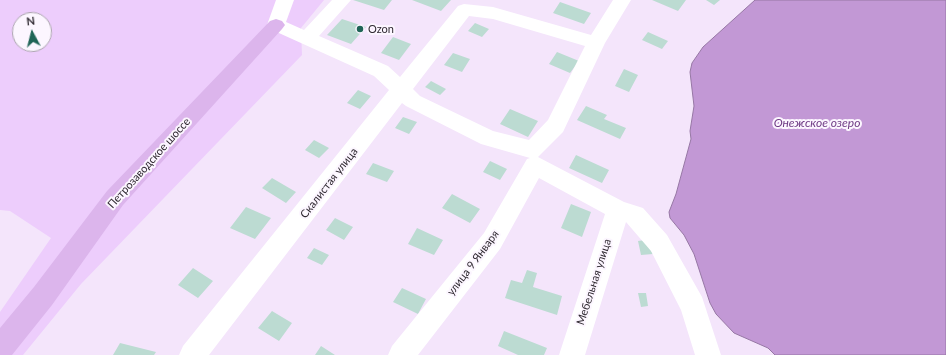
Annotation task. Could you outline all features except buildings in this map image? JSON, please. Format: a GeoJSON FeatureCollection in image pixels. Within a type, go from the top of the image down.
{"type":"FeatureCollection","features":[{"type":"Feature","properties":{"kind":"main road","name":"Петрозаводское шоссе"},"geometry":{"type":"LineString","coordinates":[[3,339],[115,198],[276,25]]}},
{"type":"Feature","properties":{"kind":"street","name":"Петрозаводское шоссе"},"geometry":{"type":"LineString","coordinates":[[276,25],[285,0]]}},
{"type":"Feature","properties":{"kind":"street"},"geometry":{"type":"LineString","coordinates":[[307,38],[342,0]]}},
{"type":"Feature","properties":{"kind":"street","name":"улица 9 Января"},"geometry":{"type":"LineString","coordinates":[[401,355],[492,241],[534,158],[556,126],[596,43],[622,0]]}},
{"type":"Feature","properties":{"kind":"street","name":"Скалистая улица"},"geometry":{"type":"LineString","coordinates":[[192,355],[402,91],[464,10],[493,13],[596,43]]}},
{"type":"Feature","properties":{"kind":"street"},"geometry":{"type":"LineString","coordinates":[[276,25],[381,71],[413,101],[488,138],[534,158],[618,210],[635,215],[659,243],[693,306],[708,355]]}},
{"type":"Feature","properties":{"kind":"street","name":"Мебельная улица"},"geometry":{"type":"LineString","coordinates":[[572,355],[618,210]]}},
{"type":"Feature","properties":{"kind":"shaded area"},"geometry":{"type":"Polygon","coordinates":[[[0,0],[324,0],[301,28],[302,55],[81,284],[23,355],[0,355],[0,312],[51,238],[10,211],[0,210],[0,0]]]}},
{"type":"Feature","properties":{"kind":"water","name":"Онежское озеро"},"geometry":{"type":"Polygon","coordinates":[[[755,0],[946,0],[946,355],[775,355],[768,348],[734,333],[716,314],[710,303],[694,254],[684,235],[670,218],[669,212],[676,194],[691,139],[690,131],[694,106],[690,72],[692,63],[703,47],[755,0]]]}},
{"type":"Feature","properties":{"kind":"place","name":"Ozon"},"geometry":{"type":"Point","coordinates":[360,29]}}]}
